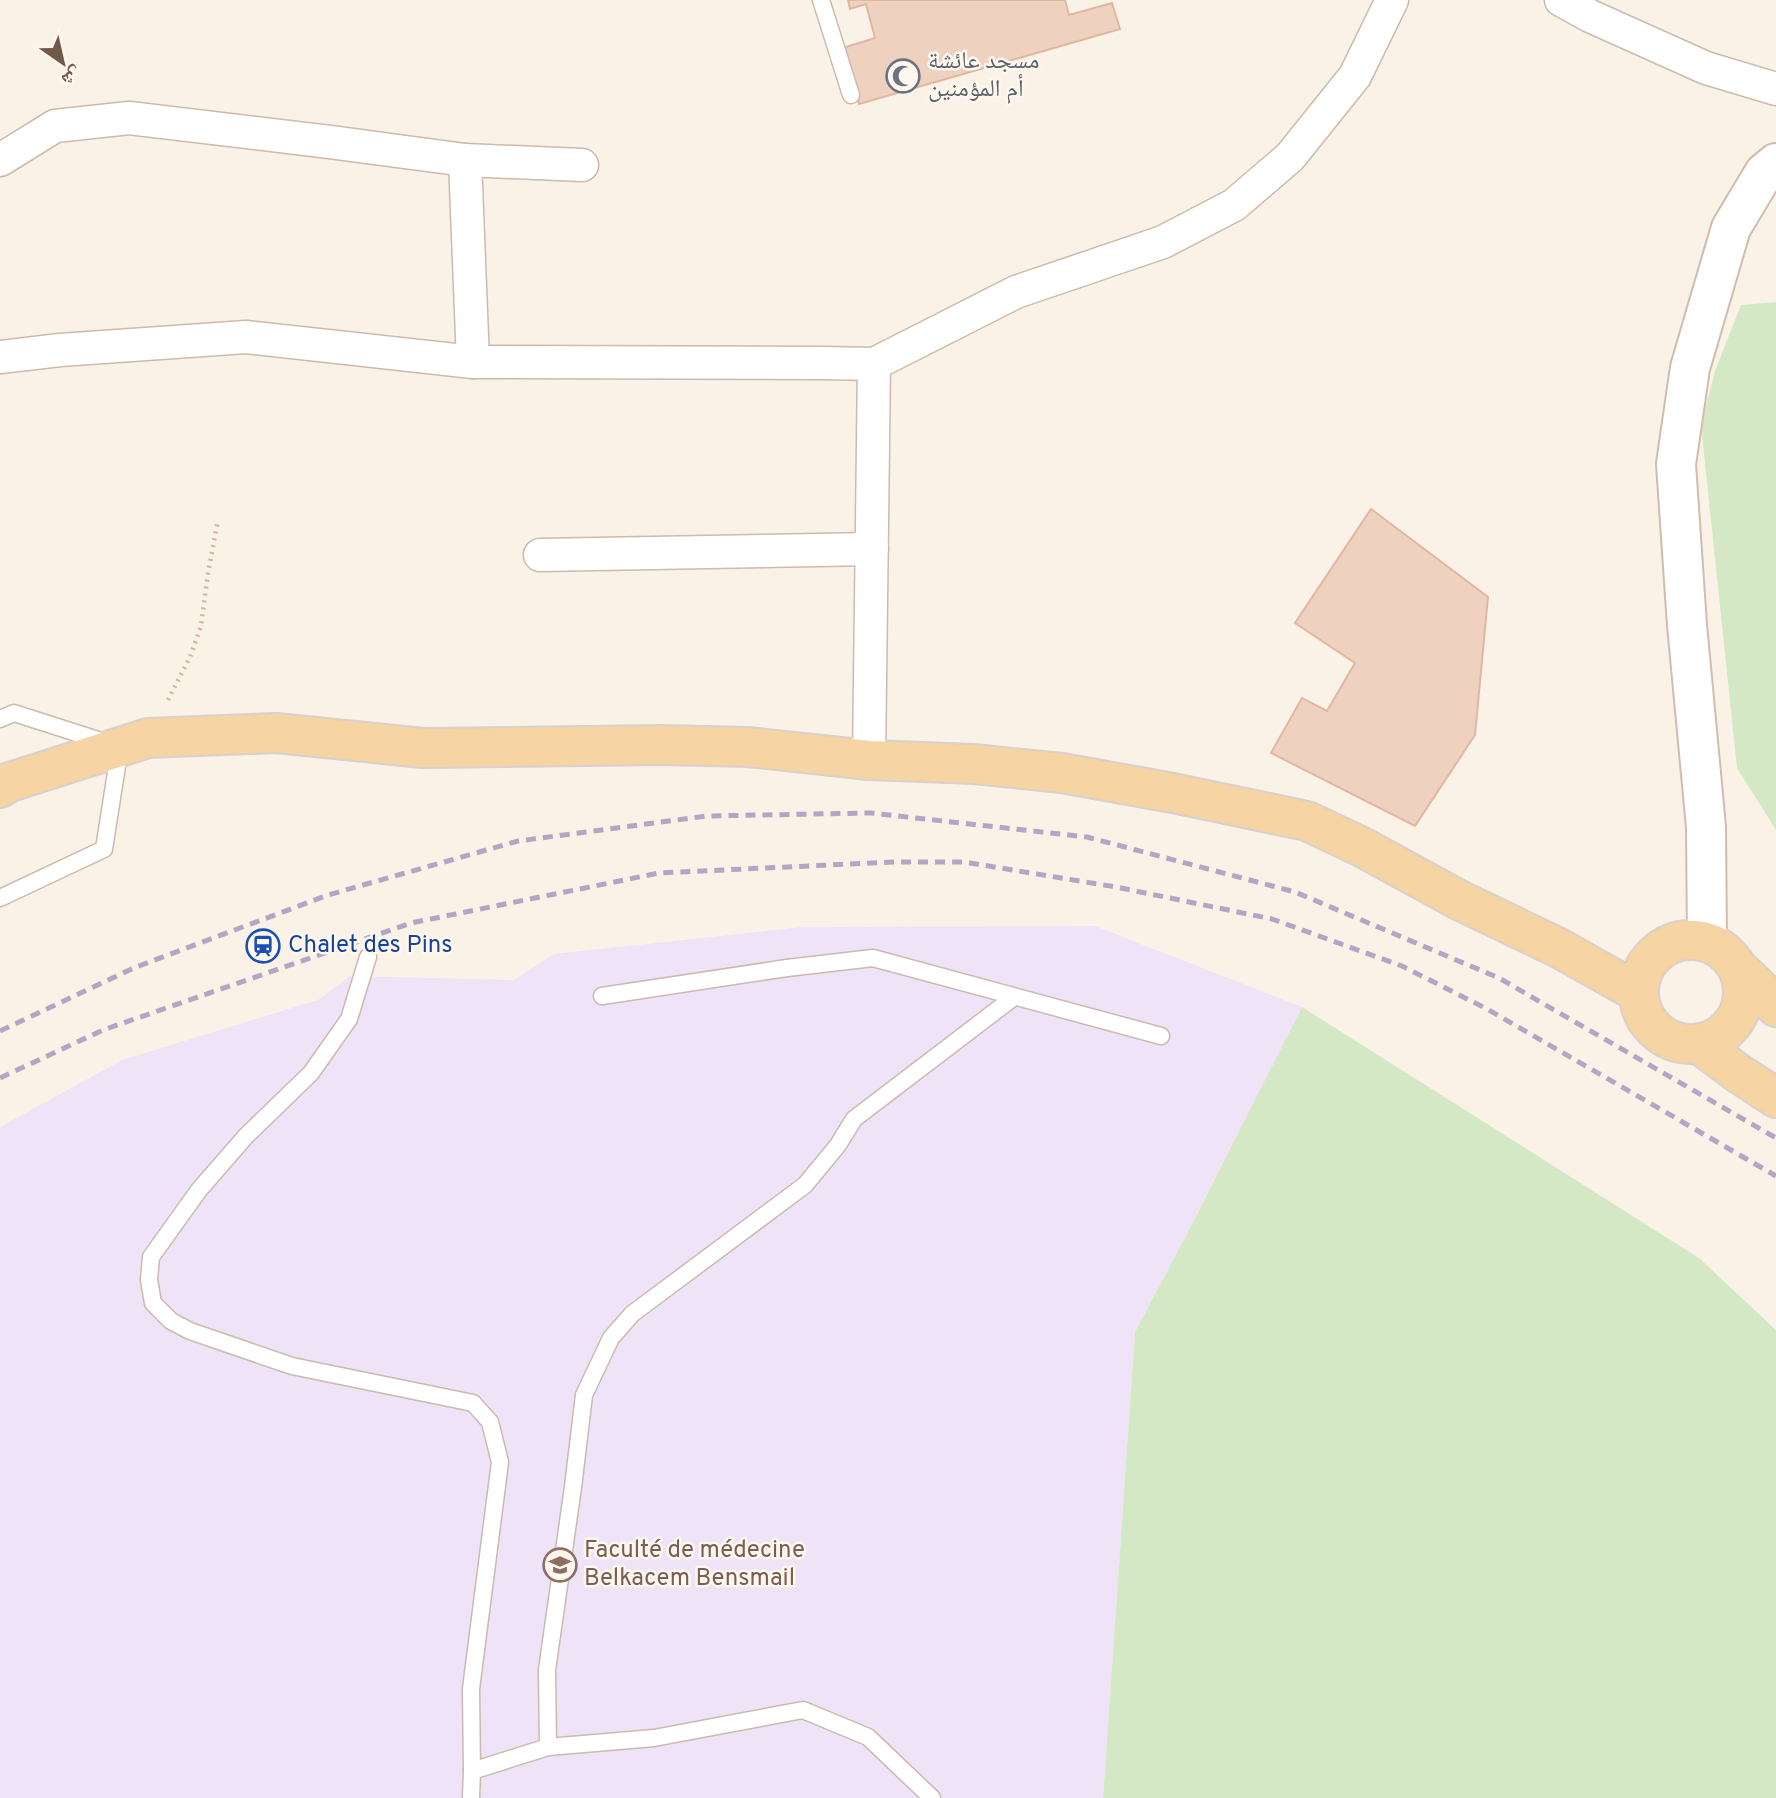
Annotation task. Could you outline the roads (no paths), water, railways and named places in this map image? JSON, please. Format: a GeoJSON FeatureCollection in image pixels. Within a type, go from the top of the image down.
{"type":"FeatureCollection","features":[{"type":"Feature","properties":{"kind":"main road"},"geometry":{"type":"LineString","coordinates":[[0,788],[10,782],[134,743],[276,733],[423,748],[661,745],[748,747],[869,760],[974,764],[1062,774],[1173,793],[1307,821],[1559,948],[1639,993]]}},
{"type":"Feature","properties":{"kind":"main road"},"geometry":{"type":"LineString","coordinates":[[1678,941],[1707,942],[1720,947],[1731,957],[1738,969],[1743,984],[1743,1001],[1738,1016],[1728,1030],[1715,1039],[1699,1044],[1670,1040],[1657,1032],[1641,1008],[1640,979],[1654,955],[1665,946],[1678,941]]}},
{"type":"Feature","properties":{"kind":"main road"},"geometry":{"type":"LineString","coordinates":[[1738,969],[1776,1007]]}},
{"type":"Feature","properties":{"kind":"main road"},"geometry":{"type":"LineString","coordinates":[[1699,1044],[1776,1098]]}},
{"type":"Feature","properties":{"kind":"street"},"geometry":{"type":"LineString","coordinates":[[0,357],[246,337],[473,362],[874,364],[1016,292],[1163,242],[1234,205],[1290,157],[1355,76],[1392,0]]}},
{"type":"Feature","properties":{"kind":"street"},"geometry":{"type":"LineString","coordinates":[[1561,0],[1706,68],[1776,89]]}},
{"type":"Feature","properties":{"kind":"street"},"geometry":{"type":"LineString","coordinates":[[0,160],[55,125],[129,118],[465,160],[582,165]]}},
{"type":"Feature","properties":{"kind":"street"},"geometry":{"type":"LineString","coordinates":[[465,160],[473,362]]}},
{"type":"Feature","properties":{"kind":"street"},"geometry":{"type":"LineString","coordinates":[[1707,942],[1706,827],[1686,612],[1676,464],[1690,368],[1731,228],[1764,173],[1776,163]]}},
{"type":"Feature","properties":{"kind":"street"},"geometry":{"type":"LineString","coordinates":[[869,760],[874,364]]}},
{"type":"Feature","properties":{"kind":"street"},"geometry":{"type":"LineString","coordinates":[[540,555],[872,549]]}},
{"type":"Feature","properties":{"kind":"lane"},"geometry":{"type":"LineString","coordinates":[[821,0],[851,95]]}},
{"type":"Feature","properties":{"kind":"lane"},"geometry":{"type":"LineString","coordinates":[[0,719],[14,713],[134,743],[104,849],[0,898]]}},
{"type":"Feature","properties":{"kind":"lane"},"geometry":{"type":"LineString","coordinates":[[369,957],[349,1019],[311,1073],[246,1136],[199,1190],[151,1257],[149,1280],[153,1303],[171,1321],[190,1331],[292,1366],[473,1404],[490,1422],[500,1462],[471,1689],[471,1798]]}},
{"type":"Feature","properties":{"kind":"lane"},"geometry":{"type":"LineString","coordinates":[[602,996],[873,958],[1161,1036]]}},
{"type":"Feature","properties":{"kind":"lane"},"geometry":{"type":"LineString","coordinates":[[548,1747],[547,1670],[584,1395],[611,1338],[632,1314],[805,1185],[838,1145],[854,1119],[1014,997]]}},
{"type":"Feature","properties":{"kind":"lane"},"geometry":{"type":"LineString","coordinates":[[472,1771],[548,1747],[654,1738],[803,1710],[867,1737],[932,1798]]}},
{"type":"Feature","properties":{"kind":"railway"},"geometry":{"type":"LineString","coordinates":[[0,1031],[136,967],[328,895],[518,841],[707,816],[871,813],[1087,837],[1295,892],[1499,978],[1776,1138]]}},
{"type":"Feature","properties":{"kind":"railway"},"geometry":{"type":"LineString","coordinates":[[0,1078],[103,1030],[411,923],[659,873],[893,862],[964,862],[1116,887],[1272,919],[1402,966],[1487,1009],[1776,1176]]}},
{"type":"Feature","properties":{"kind":"place","name":"مسجد عائشة أم المؤمنين"},"geometry":{"type":"Point","coordinates":[903,76]}},
{"type":"Feature","properties":{"kind":"place","name":"Chalet des Pins"},"geometry":{"type":"Point","coordinates":[263,946]}},
{"type":"Feature","properties":{"kind":"place","name":"Faculté de médecine Belkacem Bensmail"},"geometry":{"type":"Point","coordinates":[560,1565]}}]}
